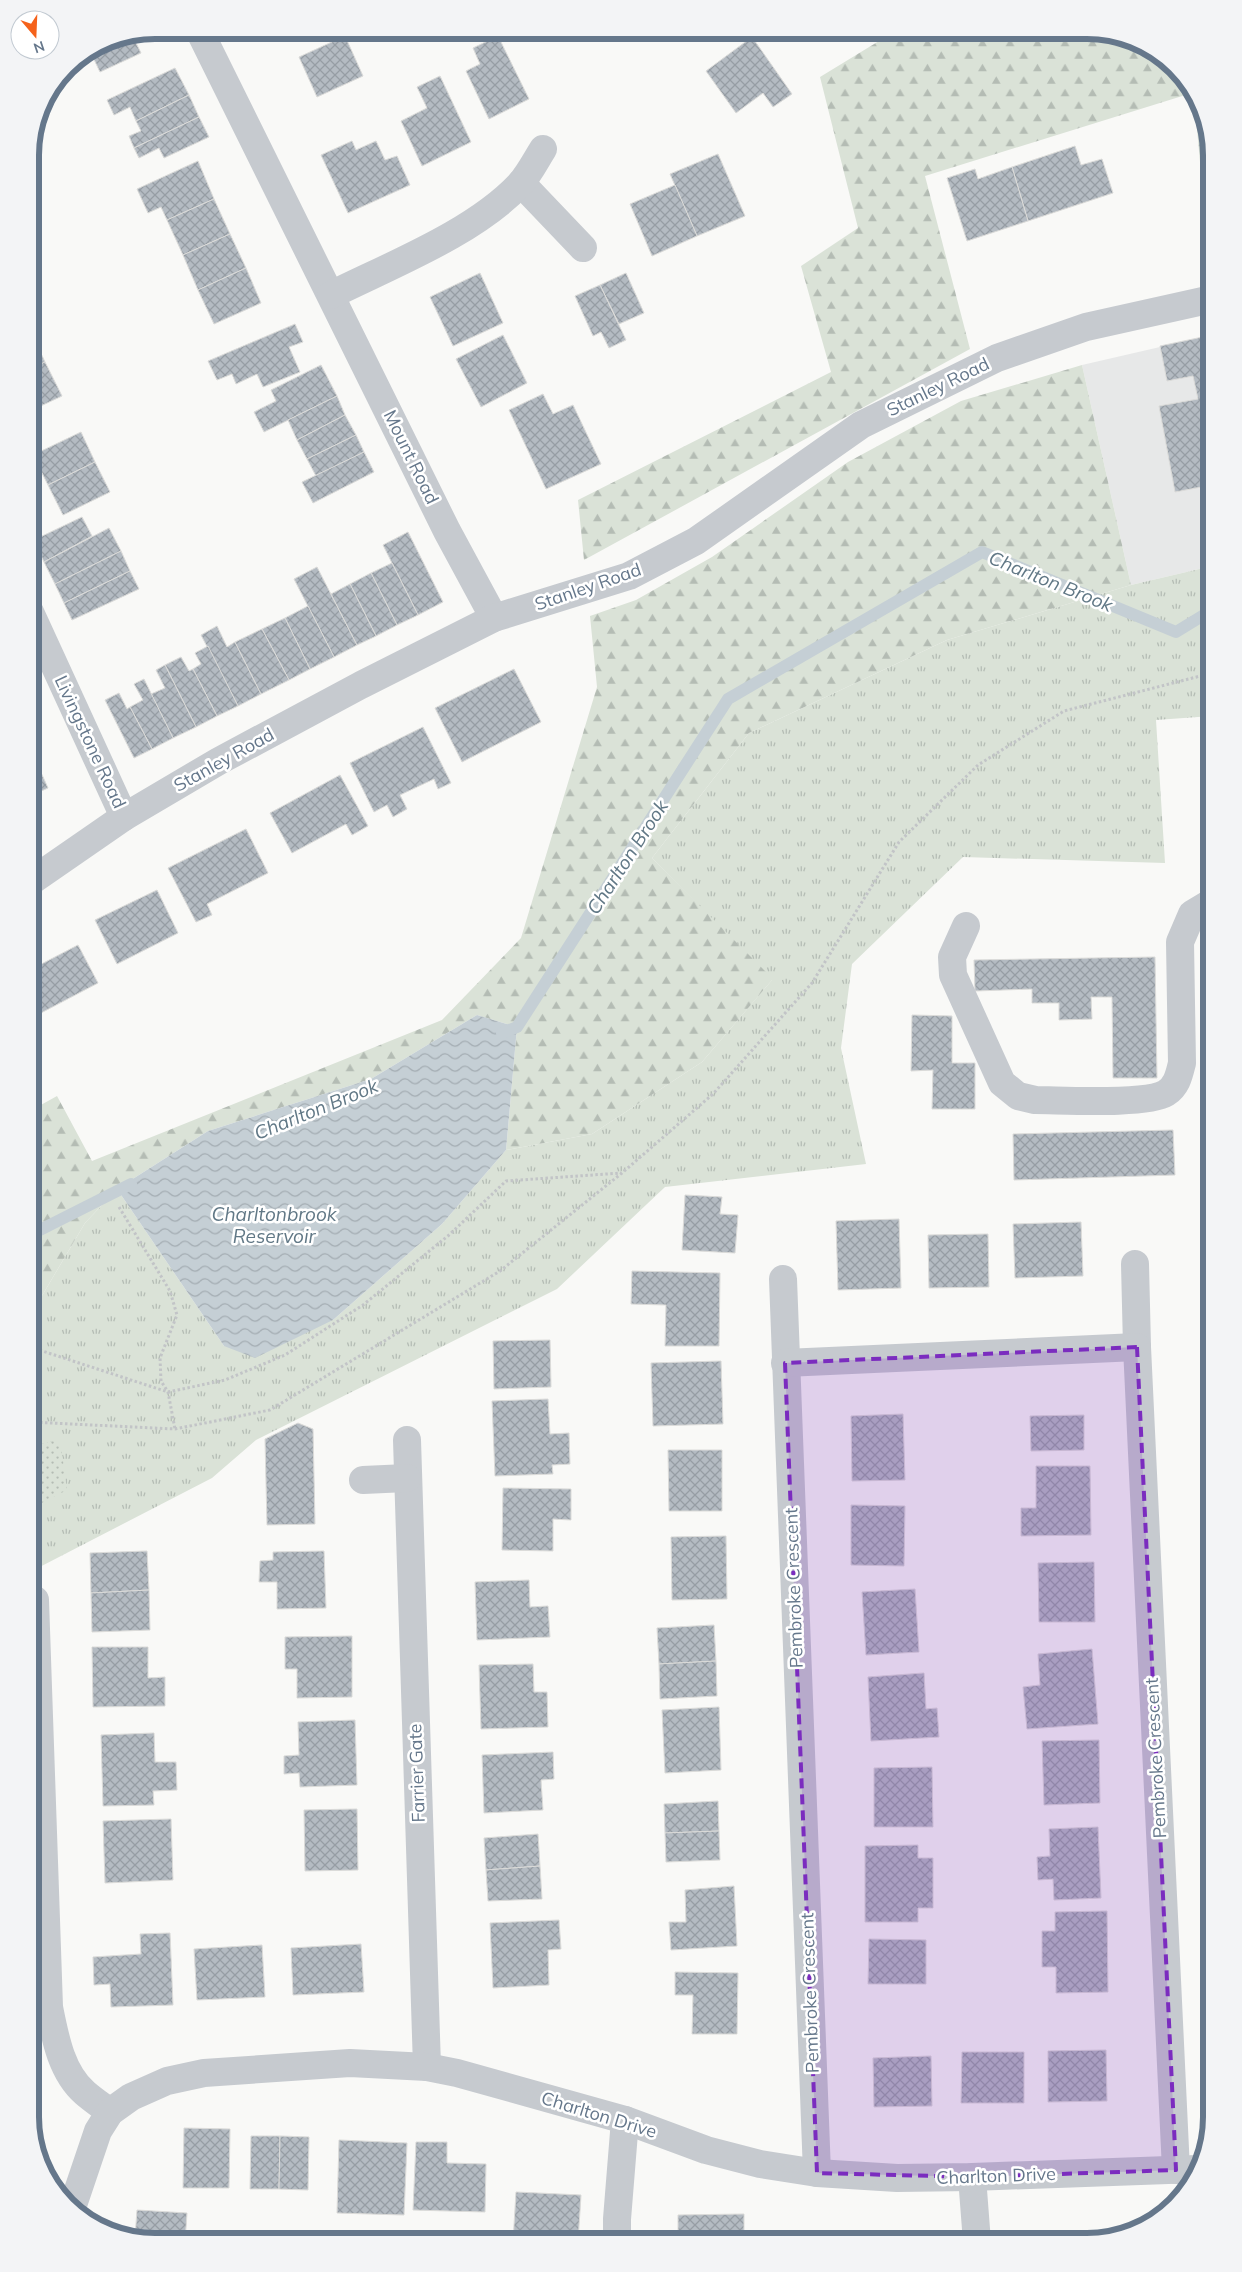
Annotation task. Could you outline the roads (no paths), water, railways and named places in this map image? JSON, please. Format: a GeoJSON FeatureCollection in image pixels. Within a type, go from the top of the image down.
{"type":"FeatureCollection","features":[{"type":"Feature","properties":{"kind":"street","name":"Mount Road"},"geometry":{"type":"LineString","coordinates":[[204,39],[332,295],[447,531],[494,618]]}},
{"type":"Feature","properties":{"kind":"street"},"geometry":{"type":"LineString","coordinates":[[332,295],[448,236],[488,212],[520,183],[543,149]]}},
{"type":"Feature","properties":{"kind":"street"},"geometry":{"type":"LineString","coordinates":[[520,183],[583,248]]}},
{"type":"Feature","properties":{"kind":"street","name":"Stanley Road"},"geometry":{"type":"LineString","coordinates":[[39,876],[124,817],[219,761],[494,618],[629,576],[696,542],[861,425],[997,358],[1086,327],[1203,301]]}},
{"type":"Feature","properties":{"kind":"street","name":"Livingstone Road"},"geometry":{"type":"LineString","coordinates":[[39,632],[124,817]]}},
{"type":"Feature","properties":{"kind":"street"},"geometry":{"type":"LineString","coordinates":[[966,926],[952,957],[953,975],[1002,1083],[1018,1096],[1035,1100],[1143,1100],[1166,1093],[1177,1082],[1182,1063],[1180,942],[1192,914],[1203,907]]}},
{"type":"Feature","properties":{"kind":"street","name":"Pembroke Crescent"},"geometry":{"type":"LineString","coordinates":[[1135,1264],[1137,1347],[1186,2169]]}},
{"type":"Feature","properties":{"kind":"street","name":"Pembroke Crescent"},"geometry":{"type":"LineString","coordinates":[[783,1279],[817,2173]]}},
{"type":"Feature","properties":{"kind":"street"},"geometry":{"type":"LineString","coordinates":[[785,1363],[1137,1347]]}},
{"type":"Feature","properties":{"kind":"street","name":"Farrier Gate"},"geometry":{"type":"LineString","coordinates":[[407,1440],[427,2067]]}},
{"type":"Feature","properties":{"kind":"street"},"geometry":{"type":"LineString","coordinates":[[363,1480],[407,1478]]}},
{"type":"Feature","properties":{"kind":"street"},"geometry":{"type":"LineString","coordinates":[[39,1892],[49,2007],[55,2038],[66,2068],[84,2092],[110,2112]]}},
{"type":"Feature","properties":{"kind":"street","name":"Charlton Drive"},"geometry":{"type":"LineString","coordinates":[[74,2200],[92,2146],[110,2112],[130,2097],[167,2081],[204,2073],[350,2063],[427,2067],[457,2073],[625,2120],[706,2150],[760,2164],[817,2173],[898,2178],[972,2178],[1186,2169]]}},
{"type":"Feature","properties":{"kind":"street"},"geometry":{"type":"LineString","coordinates":[[618,2233],[625,2120]]}},
{"type":"Feature","properties":{"kind":"street"},"geometry":{"type":"LineString","coordinates":[[972,2178],[976,2233]]}},
{"type":"Feature","properties":{"kind":"water","name":"Charltonbrook Reservoir"},"geometry":{"type":"Polygon","coordinates":[[[477,1015],[517,1027],[506,1150],[442,1224],[333,1320],[255,1358],[224,1346],[117,1189],[208,1131],[371,1079],[477,1015]]]}},
{"type":"Feature","properties":{"kind":"waterway","name":"Charlton Brook"},"geometry":{"type":"LineString","coordinates":[[502,1033],[517,1027],[728,699],[982,552],[1176,632],[1203,616]]}},
{"type":"Feature","properties":{"kind":"waterway","name":"Charlton Brook"},"geometry":{"type":"LineString","coordinates":[[39,1230],[131,1184]]}}]}
